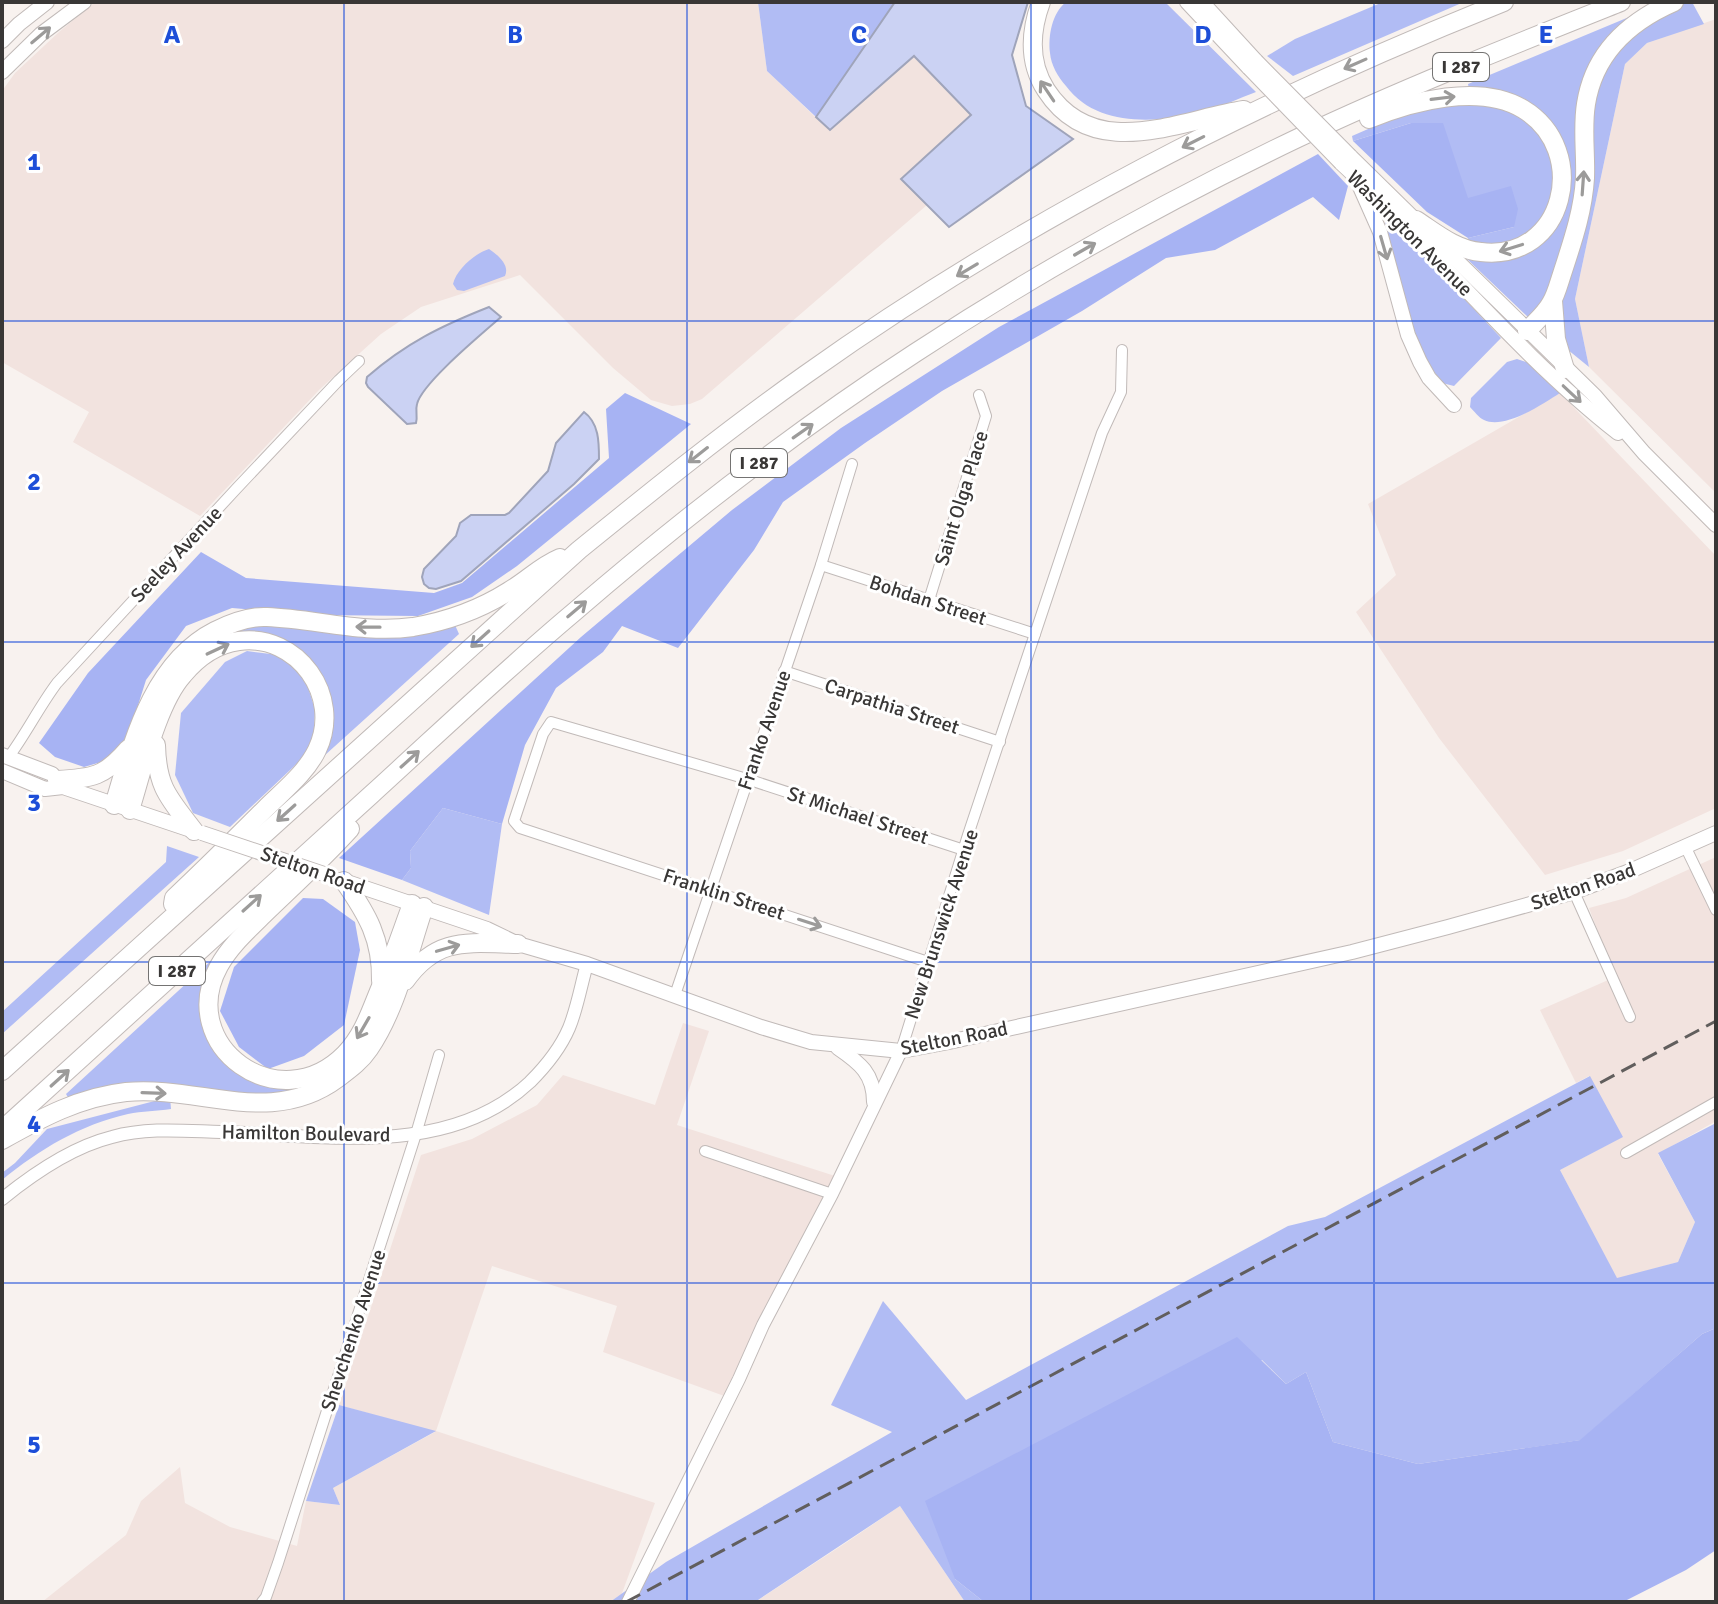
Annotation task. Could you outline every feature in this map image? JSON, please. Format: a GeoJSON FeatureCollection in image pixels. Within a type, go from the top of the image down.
{"type":"FeatureCollection","features":[{"type":"Feature","properties":{"kind":"highway"},"geometry":{"type":"LineString","coordinates":[[1041,2],[1033,31],[1034,64],[1051,98],[1077,121],[1111,131],[1148,131],[1222,113],[1263,107]]}},
{"type":"Feature","properties":{"kind":"highway","name":"I 287"},"geometry":{"type":"LineString","coordinates":[[2,1071],[579,550],[805,375],[930,292],[1095,193],[1263,107],[1415,38],[1504,2]]}},
{"type":"Feature","properties":{"kind":"highway","name":"I 287"},"geometry":{"type":"LineString","coordinates":[[2,1130],[518,661],[704,504],[816,421],[912,355],[1067,259],[1198,188],[1302,136],[1401,92],[1621,2]]}},
{"type":"Feature","properties":{"kind":"highway"},"geometry":{"type":"LineString","coordinates":[[1565,369],[1556,339],[1553,301],[1582,204],[1585,106],[1590,86],[1599,63],[1629,28],[1650,13],[1674,2]]}},
{"type":"Feature","properties":{"kind":"highway"},"geometry":{"type":"LineString","coordinates":[[1302,136],[1342,130],[1387,111],[1432,99],[1465,96],[1509,102],[1524,109],[1545,127],[1561,162],[1562,188],[1552,218],[1531,240],[1510,250],[1480,252],[1459,246],[1416,220]]}},
{"type":"Feature","properties":{"kind":"highway"},"geometry":{"type":"LineString","coordinates":[[1527,331],[1553,301]]}},
{"type":"Feature","properties":{"kind":"highway"},"geometry":{"type":"LineString","coordinates":[[122,807],[135,741],[156,689],[176,661],[200,639],[234,621],[264,617],[363,628],[410,627],[448,619],[481,608],[543,566],[579,550]]}},
{"type":"Feature","properties":{"kind":"highway"},"geometry":{"type":"LineString","coordinates":[[122,807],[169,696],[198,659],[213,649],[242,640],[272,643],[286,650],[307,668],[321,691],[325,715],[316,751],[307,766],[174,898],[167,921]]}},
{"type":"Feature","properties":{"kind":"highway"},"geometry":{"type":"LineString","coordinates":[[157,727],[160,783],[171,802],[198,832]]}},
{"type":"Feature","properties":{"kind":"highway"},"geometry":{"type":"LineString","coordinates":[[60,784],[100,774],[115,764],[135,741]]}},
{"type":"Feature","properties":{"kind":"highway"},"geometry":{"type":"LineString","coordinates":[[353,811],[350,830],[243,935],[219,966],[209,994],[212,1022],[221,1045],[240,1066],[278,1080],[307,1077],[335,1063],[356,1041],[388,989],[418,906]]}},
{"type":"Feature","properties":{"kind":"highway"},"geometry":{"type":"LineString","coordinates":[[2,1140],[78,1103],[127,1092],[158,1092],[253,1104],[288,1101],[333,1082],[369,1050],[384,1023],[388,989],[371,924],[337,878]]}},
{"type":"Feature","properties":{"kind":"highway"},"geometry":{"type":"LineString","coordinates":[[388,989],[423,959],[443,948],[472,943],[518,944]]}},
{"type":"Feature","properties":{"kind":"main road"},"geometry":{"type":"LineString","coordinates":[[2,41],[47,2]]}},
{"type":"Feature","properties":{"kind":"main road"},"geometry":{"type":"LineString","coordinates":[[2,72],[41,34],[84,2]]}},
{"type":"Feature","properties":{"kind":"main road","name":"Washington Avenue"},"geometry":{"type":"LineString","coordinates":[[1187,2],[1345,159],[1416,220],[1595,396],[1644,453],[1716,525]]}},
{"type":"Feature","properties":{"kind":"main road","name":"Washington Avenue"},"geometry":{"type":"LineString","coordinates":[[1202,2],[1252,65]]}},
{"type":"Feature","properties":{"kind":"main road","name":"Washington Avenue"},"geometry":{"type":"LineString","coordinates":[[1345,159],[1355,176],[1530,355],[1592,412],[1644,453]]}},
{"type":"Feature","properties":{"kind":"main road"},"geometry":{"type":"LineString","coordinates":[[1355,176],[1380,232],[1408,335],[1429,378],[1454,405]]}},
{"type":"Feature","properties":{"kind":"main road","name":"Stelton Road"},"geometry":{"type":"LineString","coordinates":[[4,761],[52,774],[60,784],[122,807],[487,929],[518,944],[587,964],[761,1027],[811,1042],[901,1051],[1352,952],[1448,927],[1574,892],[1716,833]]}},
{"type":"Feature","properties":{"kind":"main road"},"geometry":{"type":"LineString","coordinates":[[834,1045],[857,1061],[870,1077],[874,1102]]}},
{"type":"Feature","properties":{"kind":"street","name":"New Brunswick Avenue"},"geometry":{"type":"LineString","coordinates":[[628,1602],[901,1051],[1102,433],[1121,392],[1122,350]]}},
{"type":"Feature","properties":{"kind":"street","name":"Seeley Avenue"},"geometry":{"type":"LineString","coordinates":[[4,761],[57,683],[359,361]]}},
{"type":"Feature","properties":{"kind":"street","name":"Saint Olga Place"},"geometry":{"type":"LineString","coordinates":[[929,600],[986,416],[979,395]]}},
{"type":"Feature","properties":{"kind":"street","name":"Franko Avenue"},"geometry":{"type":"LineString","coordinates":[[675,995],[821,565],[852,464]]}},
{"type":"Feature","properties":{"kind":"street","name":"Bohdan Street"},"geometry":{"type":"LineString","coordinates":[[821,565],[1035,634]]}},
{"type":"Feature","properties":{"kind":"street","name":"Carpathia Street"},"geometry":{"type":"LineString","coordinates":[[784,671],[1000,742]]}},
{"type":"Feature","properties":{"kind":"street","name":"St Michael Street"},"geometry":{"type":"LineString","coordinates":[[520,828],[514,821],[543,734],[551,722],[747,779],[964,850]]}},
{"type":"Feature","properties":{"kind":"street","name":"Franklin Street"},"geometry":{"type":"LineString","coordinates":[[520,828],[928,962]]}},
{"type":"Feature","properties":{"kind":"street"},"geometry":{"type":"LineString","coordinates":[[1685,846],[1716,910]]}},
{"type":"Feature","properties":{"kind":"street"},"geometry":{"type":"LineString","coordinates":[[1574,892],[1630,1017]]}},
{"type":"Feature","properties":{"kind":"street","name":"Hamilton Boulevard"},"geometry":{"type":"LineString","coordinates":[[2,1199],[47,1167],[83,1147],[113,1136],[158,1130],[373,1138],[446,1128],[478,1117],[519,1092],[556,1052],[569,1027],[587,964]]}},
{"type":"Feature","properties":{"kind":"street","name":"Shevchenko Avenue"},"geometry":{"type":"LineString","coordinates":[[262,1602],[282,1550],[439,1055]]}},
{"type":"Feature","properties":{"kind":"street"},"geometry":{"type":"LineString","coordinates":[[1626,1153],[1715,1104]]}},
{"type":"Feature","properties":{"kind":"street"},"geometry":{"type":"LineString","coordinates":[[705,1151],[832,1194]]}},
{"type":"Feature","properties":{"kind":"shaded area"},"geometry":{"type":"Polygon","coordinates":[[[95,2],[758,2],[767,71],[829,130],[913,56],[972,115],[901,178],[927,205],[702,399],[672,406],[651,400],[613,368],[520,275],[421,307],[381,334],[320,389],[200,516],[73,442],[89,412],[2,362],[2,91],[15,73],[95,2]]]}},
{"type":"Feature","properties":{"kind":"shaded area"},"geometry":{"type":"Polygon","coordinates":[[[758,2],[895,2],[816,117],[767,71],[758,2]]]}},
{"type":"Feature","properties":{"kind":"shaded area"},"geometry":{"type":"Polygon","coordinates":[[[895,2],[1028,2],[1012,55],[1026,106],[1073,139],[949,227],[901,179],[971,115],[914,56],[830,130],[816,117],[895,2]]]}},
{"type":"Feature","properties":{"kind":"shaded area"},"geometry":{"type":"Polygon","coordinates":[[[1066,2],[1165,2],[1256,92],[1203,112],[1148,120],[1111,116],[1094,109],[1079,100],[1066,86],[1052,62],[1050,32],[1057,12],[1066,2]]]}},
{"type":"Feature","properties":{"kind":"shaded area"},"geometry":{"type":"Polygon","coordinates":[[[1383,2],[1464,2],[1293,76],[1267,56],[1295,39],[1383,2]]]}},
{"type":"Feature","properties":{"kind":"shaded area"},"geometry":{"type":"Polygon","coordinates":[[[1686,2],[1692,2],[1704,24],[1647,43],[1625,64],[1575,299],[1589,367],[1562,345],[1558,315],[1594,97],[1607,64],[1633,32],[1686,2]]]}},
{"type":"Feature","properties":{"kind":"shaded area"},"geometry":{"type":"Polygon","coordinates":[[[1641,12],[1601,50],[1579,196],[1547,298],[1530,319],[1467,259],[1471,256],[1494,259],[1561,214],[1568,198],[1569,174],[1555,131],[1469,89],[1468,84],[1641,12]]]}},
{"type":"Feature","properties":{"kind":"shaded area"},"geometry":{"type":"Polygon","coordinates":[[[1716,19],[1716,493],[1589,367],[1575,299],[1625,64],[1647,43],[1716,19]]]}},
{"type":"Feature","properties":{"kind":"shaded area"},"geometry":{"type":"Polygon","coordinates":[[[1478,104],[1501,108],[1524,117],[1539,131],[1556,165],[1555,202],[1525,237],[1507,245],[1470,246],[1468,238],[1514,227],[1468,199],[1411,123],[1353,141],[1352,136],[1405,113],[1431,106],[1478,104]]]}},
{"type":"Feature","properties":{"kind":"shaded area"},"geometry":{"type":"Polygon","coordinates":[[[1411,123],[1443,123],[1468,198],[1511,186],[1518,209],[1514,227],[1468,238],[1427,212],[1353,141],[1411,123]]]}},
{"type":"Feature","properties":{"kind":"shaded area"},"geometry":{"type":"Polygon","coordinates":[[[1318,154],[1348,186],[1339,220],[1313,197],[1215,250],[1166,258],[1082,311],[942,391],[783,502],[754,550],[678,648],[622,626],[603,652],[556,688],[525,745],[502,824],[443,808],[410,851],[411,868],[402,880],[339,858],[581,637],[732,510],[841,428],[999,327],[1318,154]]]}},
{"type":"Feature","properties":{"kind":"shaded area"},"geometry":{"type":"Polygon","coordinates":[[[1385,221],[1415,246],[1501,338],[1454,386],[1442,383],[1412,326],[1385,221]]]}},
{"type":"Feature","properties":{"kind":"shaded area"},"geometry":{"type":"Polygon","coordinates":[[[489,249],[505,264],[505,276],[464,291],[457,290],[453,284],[462,268],[489,249]]]}},
{"type":"Feature","properties":{"kind":"shaded area"},"geometry":{"type":"Polygon","coordinates":[[[489,307],[501,317],[454,359],[421,395],[416,423],[407,424],[368,387],[367,377],[410,345],[489,307]]]}},
{"type":"Feature","properties":{"kind":"shaded area"},"geometry":{"type":"Polygon","coordinates":[[[1517,359],[1529,363],[1560,393],[1512,419],[1492,422],[1482,419],[1470,407],[1471,398],[1507,362],[1517,359]]]}},
{"type":"Feature","properties":{"kind":"shaded area"},"geometry":{"type":"Polygon","coordinates":[[[625,393],[691,424],[517,566],[472,597],[418,616],[316,615],[232,608],[186,626],[146,680],[129,734],[108,760],[84,767],[55,757],[39,743],[88,673],[201,552],[246,578],[434,593],[462,583],[609,458],[606,409],[625,393]]]}},
{"type":"Feature","properties":{"kind":"shaded area"},"geometry":{"type":"Polygon","coordinates":[[[1560,393],[1716,556],[1716,808],[1623,851],[1545,875],[1439,738],[1356,612],[1396,575],[1368,504],[1560,393]]]}},
{"type":"Feature","properties":{"kind":"shaded area"},"geometry":{"type":"Polygon","coordinates":[[[584,412],[595,427],[599,459],[461,581],[436,589],[424,584],[424,569],[456,536],[460,523],[471,515],[509,513],[548,471],[556,443],[584,412]]]}},
{"type":"Feature","properties":{"kind":"shaded area"},"geometry":{"type":"Polygon","coordinates":[[[268,622],[455,625],[459,634],[324,756],[333,722],[324,680],[298,648],[257,633],[230,634],[268,622]]]}},
{"type":"Feature","properties":{"kind":"shaded area"},"geometry":{"type":"Polygon","coordinates":[[[247,651],[279,655],[305,678],[315,709],[314,734],[307,754],[230,827],[193,813],[175,775],[181,713],[225,662],[247,651]]]}},
{"type":"Feature","properties":{"kind":"shaded area"},"geometry":{"type":"Polygon","coordinates":[[[443,808],[502,824],[489,915],[402,880],[411,868],[410,851],[443,808]]]}},
{"type":"Feature","properties":{"kind":"shaded area"},"geometry":{"type":"Polygon","coordinates":[[[167,846],[199,857],[2,1034],[2,1012],[166,862],[167,846]]]}},
{"type":"Feature","properties":{"kind":"shaded area"},"geometry":{"type":"Polygon","coordinates":[[[1716,857],[1716,1121],[1658,1154],[1695,1222],[1678,1262],[1617,1279],[1560,1170],[1622,1137],[1589,1076],[1576,1083],[1540,1010],[1615,977],[1589,908],[1626,898],[1716,857]]]}},
{"type":"Feature","properties":{"kind":"shaded area"},"geometry":{"type":"Polygon","coordinates":[[[303,898],[323,899],[355,922],[360,950],[344,1025],[304,1056],[268,1069],[239,1047],[220,1011],[234,967],[303,898]]]}},
{"type":"Feature","properties":{"kind":"shaded area"},"geometry":{"type":"Polygon","coordinates":[[[239,935],[226,948],[208,1031],[277,1086],[305,1089],[283,1095],[69,1099],[66,1094],[239,935]]]}},
{"type":"Feature","properties":{"kind":"shaded area"},"geometry":{"type":"Polygon","coordinates":[[[683,1023],[709,1031],[677,1125],[835,1176],[727,1397],[603,1352],[617,1306],[492,1266],[436,1431],[655,1503],[621,1596],[610,1602],[42,1602],[126,1535],[141,1501],[180,1467],[185,1503],[230,1527],[297,1546],[306,1501],[340,1505],[333,1488],[435,1432],[339,1405],[421,1155],[472,1139],[537,1105],[563,1075],[655,1105],[683,1023]]]}},
{"type":"Feature","properties":{"kind":"shaded area"},"geometry":{"type":"Polygon","coordinates":[[[1590,1076],[1623,1137],[1560,1170],[1617,1278],[1678,1262],[1695,1222],[1658,1153],[1716,1123],[1716,1328],[1702,1334],[1581,1440],[1418,1464],[1333,1442],[1306,1372],[1286,1384],[1262,1360],[955,1579],[984,1602],[965,1602],[900,1506],[755,1602],[610,1602],[666,1562],[892,1432],[831,1405],[883,1301],[966,1400],[1288,1226],[1325,1217],[1590,1076]]]}},
{"type":"Feature","properties":{"kind":"shaded area"},"geometry":{"type":"Polygon","coordinates":[[[170,1097],[171,1109],[128,1114],[93,1125],[46,1148],[2,1180],[2,1173],[47,1129],[170,1097]]]}},
{"type":"Feature","properties":{"kind":"shaded area"},"geometry":{"type":"Polygon","coordinates":[[[1716,1328],[1716,1550],[1686,1570],[1623,1602],[984,1602],[955,1579],[925,1501],[1237,1337],[1286,1384],[1306,1372],[1333,1442],[1418,1464],[1580,1440],[1702,1334],[1716,1328]]]}},
{"type":"Feature","properties":{"kind":"shaded area"},"geometry":{"type":"Polygon","coordinates":[[[339,1405],[436,1431],[333,1488],[340,1505],[306,1501],[339,1405]]]}},
{"type":"Feature","properties":{"kind":"shaded area"},"geometry":{"type":"Polygon","coordinates":[[[900,1506],[965,1602],[755,1602],[847,1542],[900,1506]]]}},
{"type":"Feature","properties":{"kind":"railway"},"geometry":{"type":"LineString","coordinates":[[626,1602],[1716,1021]]}}]}
